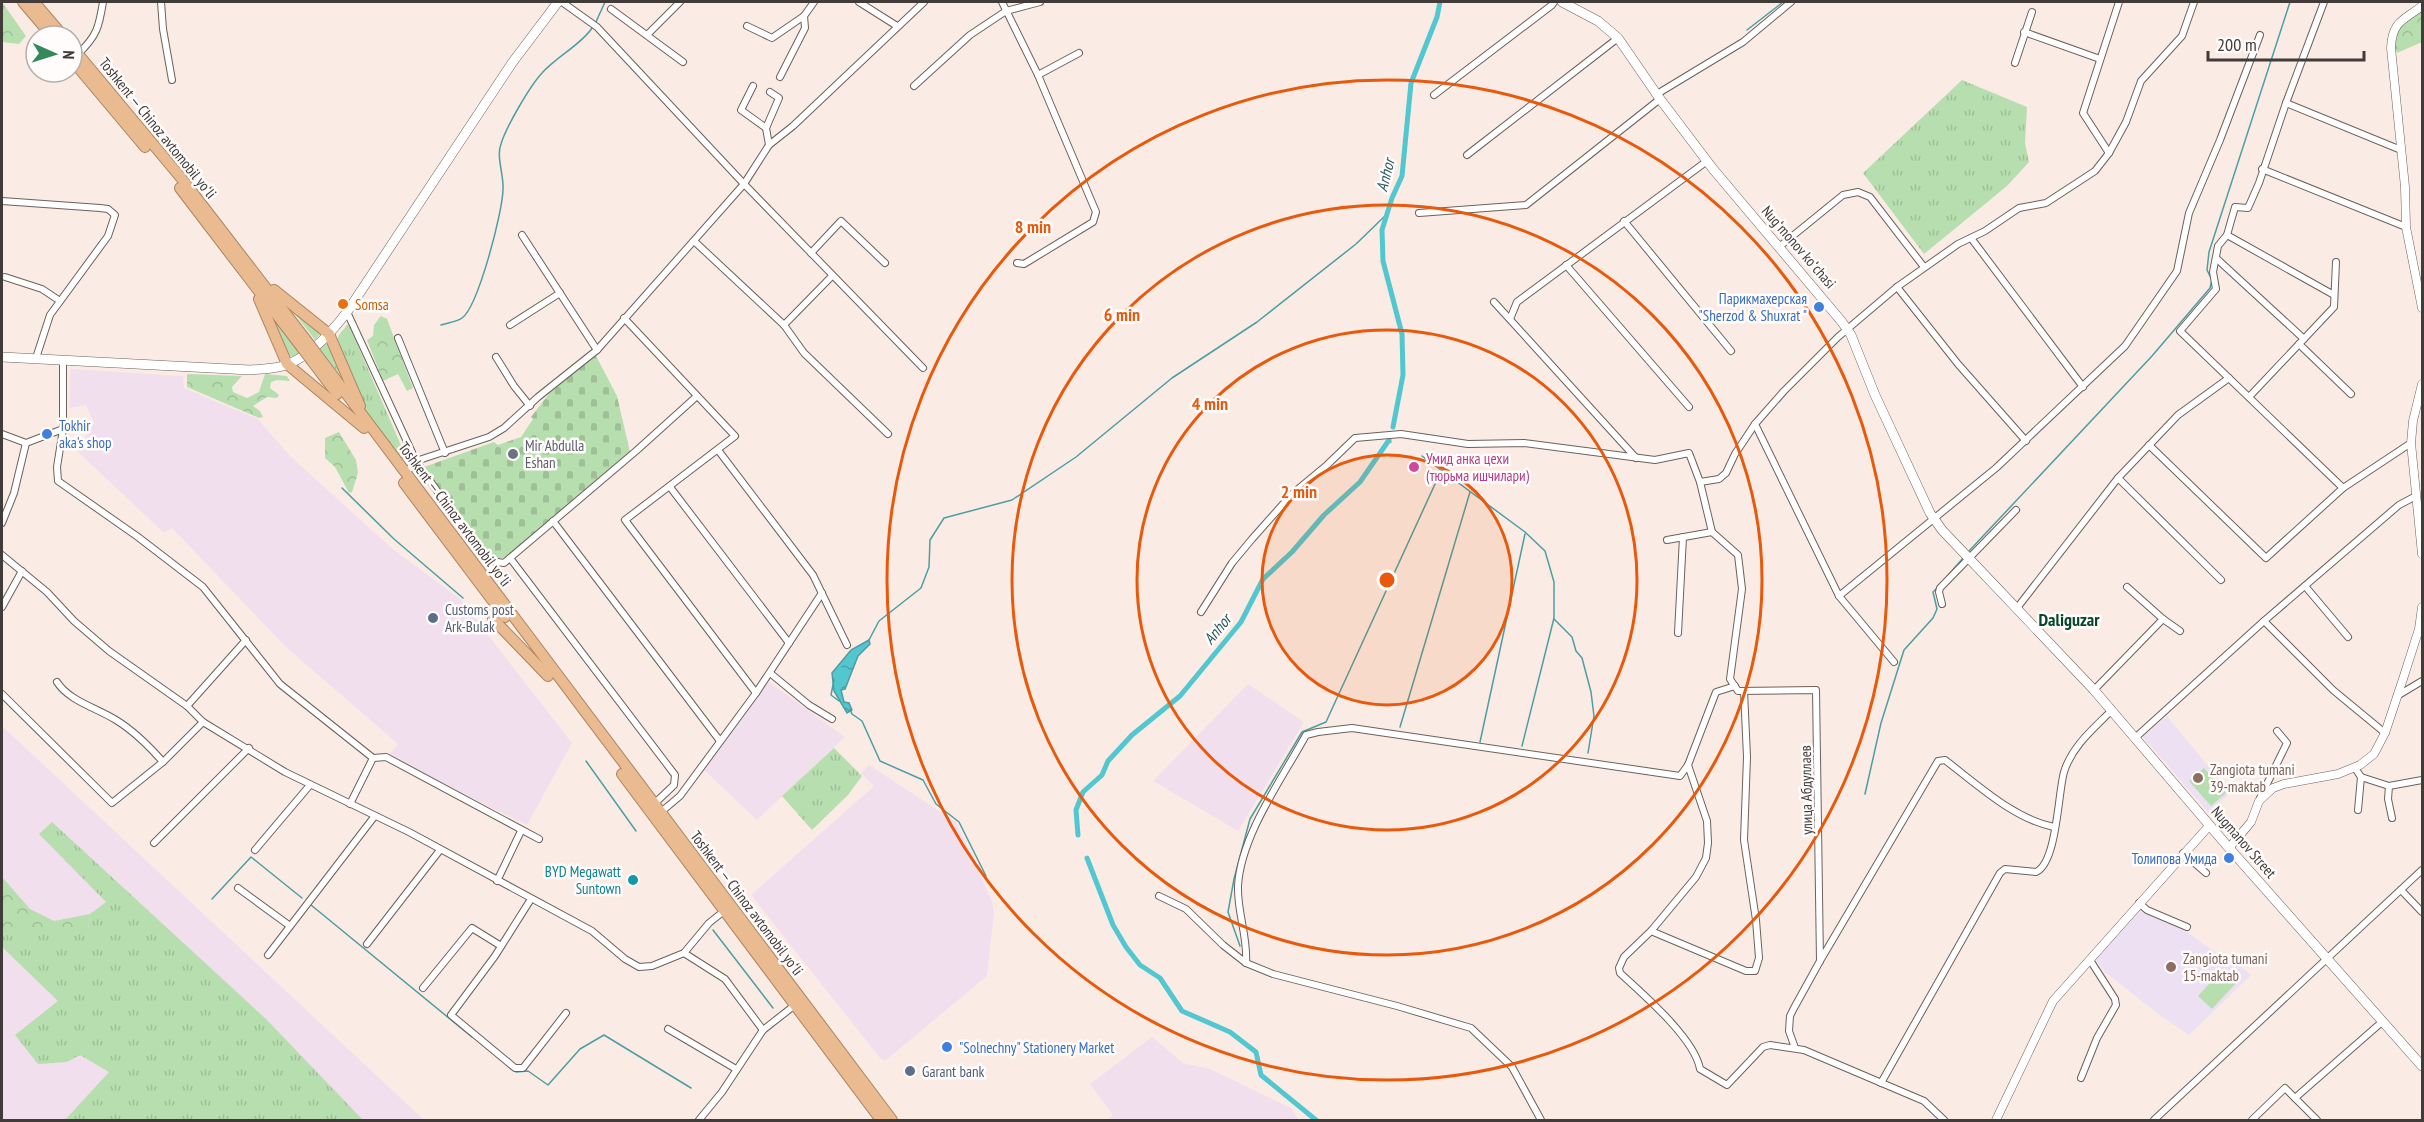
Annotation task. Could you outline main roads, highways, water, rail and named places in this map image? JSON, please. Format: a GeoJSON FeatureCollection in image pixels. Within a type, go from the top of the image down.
{"type":"FeatureCollection","features":[{"type":"Feature","properties":{"kind":"highway"},"geometry":{"type":"LineString","coordinates":[[23,2],[42,24]]}},
{"type":"Feature","properties":{"kind":"highway"},"geometry":{"type":"LineString","coordinates":[[34,2],[53,24]]}},
{"type":"Feature","properties":{"kind":"highway","name":"Toshkent — Chinoz avtomobil yoʻli"},"geometry":{"type":"LineString","coordinates":[[84,66],[182,179],[501,607],[657,808],[892,1120]]}},
{"type":"Feature","properties":{"kind":"highway"},"geometry":{"type":"LineString","coordinates":[[247,269],[329,334],[367,427]]}},
{"type":"Feature","properties":{"kind":"highway"},"geometry":{"type":"LineString","coordinates":[[247,269],[290,367],[367,427]]}},
{"type":"Feature","properties":{"kind":"highway","name":"Toshkent — Chinoz avtomobil yoʻli"},"geometry":{"type":"LineString","coordinates":[[367,427],[478,558],[501,607]]}},
{"type":"Feature","properties":{"kind":"highway"},"geometry":{"type":"LineString","coordinates":[[501,607],[493,613],[493,619],[548,676]]}},
{"type":"Feature","properties":{"kind":"highway","name":"Toshkent — Chinoz avtomobil yoʻli"},"geometry":{"type":"LineString","coordinates":[[510,618],[548,676],[881,1120]]}},
{"type":"Feature","properties":{"kind":"main road"},"geometry":{"type":"LineString","coordinates":[[2,357],[236,369],[290,367],[329,334],[347,312],[512,63],[560,2]]}},
{"type":"Feature","properties":{"kind":"main road","name":"Nugʻmonov koʻchasi"},"geometry":{"type":"LineString","coordinates":[[1562,2],[1598,21],[1618,38],[1658,97],[1707,161],[1847,329],[1875,395],[1935,520],[1965,555]]}},
{"type":"Feature","properties":{"kind":"main road","name":"Nugmanov Street"},"geometry":{"type":"LineString","coordinates":[[1965,555],[2112,710],[2229,848],[2422,1066]]}},
{"type":"Feature","properties":{"kind":"water"},"geometry":{"type":"Polygon","coordinates":[[[869,640],[870,644],[858,656],[845,689],[841,690],[844,702],[849,703],[852,710],[847,713],[834,691],[832,673],[851,650],[869,640]]]}},
{"type":"Feature","properties":{"kind":"waterway"},"geometry":{"type":"LineString","coordinates":[[595,24],[605,2]]}},
{"type":"Feature","properties":{"kind":"waterway","name":"Anhor"},"geometry":{"type":"LineString","coordinates":[[1393,427],[1403,375],[1402,334],[1383,261],[1382,230],[1402,176],[1411,83],[1437,17],[1440,2]]}},
{"type":"Feature","properties":{"kind":"waterway"},"geometry":{"type":"LineString","coordinates":[[1747,30],[1783,2]]}},
{"type":"Feature","properties":{"kind":"waterway"},"geometry":{"type":"LineString","coordinates":[[1969,551],[2152,356],[2210,288],[2212,280],[2207,270],[2209,252],[2290,2]]}},
{"type":"Feature","properties":{"kind":"waterway"},"geometry":{"type":"LineString","coordinates":[[441,325],[462,318],[482,278],[502,200],[500,149],[508,128],[525,97],[542,73],[582,40],[592,28]]}},
{"type":"Feature","properties":{"kind":"waterway"},"geometry":{"type":"LineString","coordinates":[[869,640],[879,621],[921,588],[929,567],[930,540],[944,518],[1012,500],[1076,457],[1172,378],[1257,322],[1356,244],[1387,214]]}},
{"type":"Feature","properties":{"kind":"waterway","name":"Anhor"},"geometry":{"type":"LineString","coordinates":[[1078,835],[1076,810],[1083,792],[1102,775],[1108,761],[1132,735],[1180,696],[1241,622],[1263,579],[1292,552],[1324,515],[1360,482],[1389,440]]}},
{"type":"Feature","properties":{"kind":"waterway"},"geometry":{"type":"LineString","coordinates":[[1422,456],[1525,532],[1545,551],[1554,582],[1554,618],[1522,746]]}},
{"type":"Feature","properties":{"kind":"waterway"},"geometry":{"type":"LineString","coordinates":[[1240,946],[1228,912],[1250,819],[1302,732],[1326,722],[1441,471]]}},
{"type":"Feature","properties":{"kind":"waterway"},"geometry":{"type":"LineString","coordinates":[[342,488],[394,539],[463,598]]}},
{"type":"Feature","properties":{"kind":"waterway"},"geometry":{"type":"LineString","coordinates":[[1400,727],[1470,492]]}},
{"type":"Feature","properties":{"kind":"waterway"},"geometry":{"type":"LineString","coordinates":[[1480,742],[1525,534]]}},
{"type":"Feature","properties":{"kind":"waterway"},"geometry":{"type":"LineString","coordinates":[[1943,581],[1964,557]]}},
{"type":"Feature","properties":{"kind":"waterway"},"geometry":{"type":"LineString","coordinates":[[1865,794],[1881,723],[1904,650],[1933,618],[1937,609],[1933,592],[1938,587]]}},
{"type":"Feature","properties":{"kind":"waterway"},"geometry":{"type":"LineString","coordinates":[[1554,619],[1572,637],[1576,651],[1582,658],[1591,692],[1594,716],[1588,753]]}},
{"type":"Feature","properties":{"kind":"waterway"},"geometry":{"type":"LineString","coordinates":[[834,680],[831,695],[839,701]]}},
{"type":"Feature","properties":{"kind":"waterway"},"geometry":{"type":"LineString","coordinates":[[850,709],[852,714],[862,721],[880,761],[923,780],[936,804],[959,822],[986,876]]}},
{"type":"Feature","properties":{"kind":"waterway"},"geometry":{"type":"LineString","coordinates":[[586,761],[636,831]]}},
{"type":"Feature","properties":{"kind":"waterway"},"geometry":{"type":"LineString","coordinates":[[212,899],[251,857],[302,898]]}},
{"type":"Feature","properties":{"kind":"waterway","name":"Anhor"},"geometry":{"type":"LineString","coordinates":[[1087,858],[1113,925],[1140,965],[1160,978],[1182,1011],[1230,1032],[1256,1052],[1261,1075],[1316,1120]]}},
{"type":"Feature","properties":{"kind":"waterway"},"geometry":{"type":"LineString","coordinates":[[311,905],[472,1037]]}},
{"type":"Feature","properties":{"kind":"waterway"},"geometry":{"type":"LineString","coordinates":[[713,930],[773,1008]]}},
{"type":"Feature","properties":{"kind":"waterway"},"geometry":{"type":"LineString","coordinates":[[513,1070],[528,1071],[548,1085],[580,1049],[604,1035],[691,1088]]}},
{"type":"Feature","properties":{"kind":"place","name":"Somsa"},"geometry":{"type":"Point","coordinates":[343,304]}},
{"type":"Feature","properties":{"kind":"place","name":"Парикмахерская \"Sherzod & Shuxrat \""},"geometry":{"type":"Point","coordinates":[1819,307]}},
{"type":"Feature","properties":{"kind":"place","name":"Tokhir aka's shop"},"geometry":{"type":"Point","coordinates":[47,434]}},
{"type":"Feature","properties":{"kind":"place","name":"Mir Abdulla Eshan"},"geometry":{"type":"Point","coordinates":[513,454]}},
{"type":"Feature","properties":{"kind":"place","name":"Умид анка цехи (тюрьма ишчилари)"},"geometry":{"type":"Point","coordinates":[1414,467]}},
{"type":"Feature","properties":{"kind":"place","name":"Customs post Ark-Bulak"},"geometry":{"type":"Point","coordinates":[433,618]}},
{"type":"Feature","properties":{"kind":"place","name":"Zangiota tumani 39-maktab"},"geometry":{"type":"Point","coordinates":[2198,778]}},
{"type":"Feature","properties":{"kind":"place","name":"Толипова Умида"},"geometry":{"type":"Point","coordinates":[2229,858]}},
{"type":"Feature","properties":{"kind":"place","name":"BYD Megawatt Suntown"},"geometry":{"type":"Point","coordinates":[633,880]}},
{"type":"Feature","properties":{"kind":"place","name":"Zangiota tumani 15-maktab"},"geometry":{"type":"Point","coordinates":[2171,967]}},
{"type":"Feature","properties":{"kind":"place","name":"\"Solnechny\" Stationery Market"},"geometry":{"type":"Point","coordinates":[947,1047]}},
{"type":"Feature","properties":{"kind":"place","name":"Garant bank"},"geometry":{"type":"Point","coordinates":[910,1071]}},
{"type":"Feature","properties":{"kind":"district","name":"Daliguzar"},"geometry":{"type":"Point","coordinates":[2069,619]}}]}
